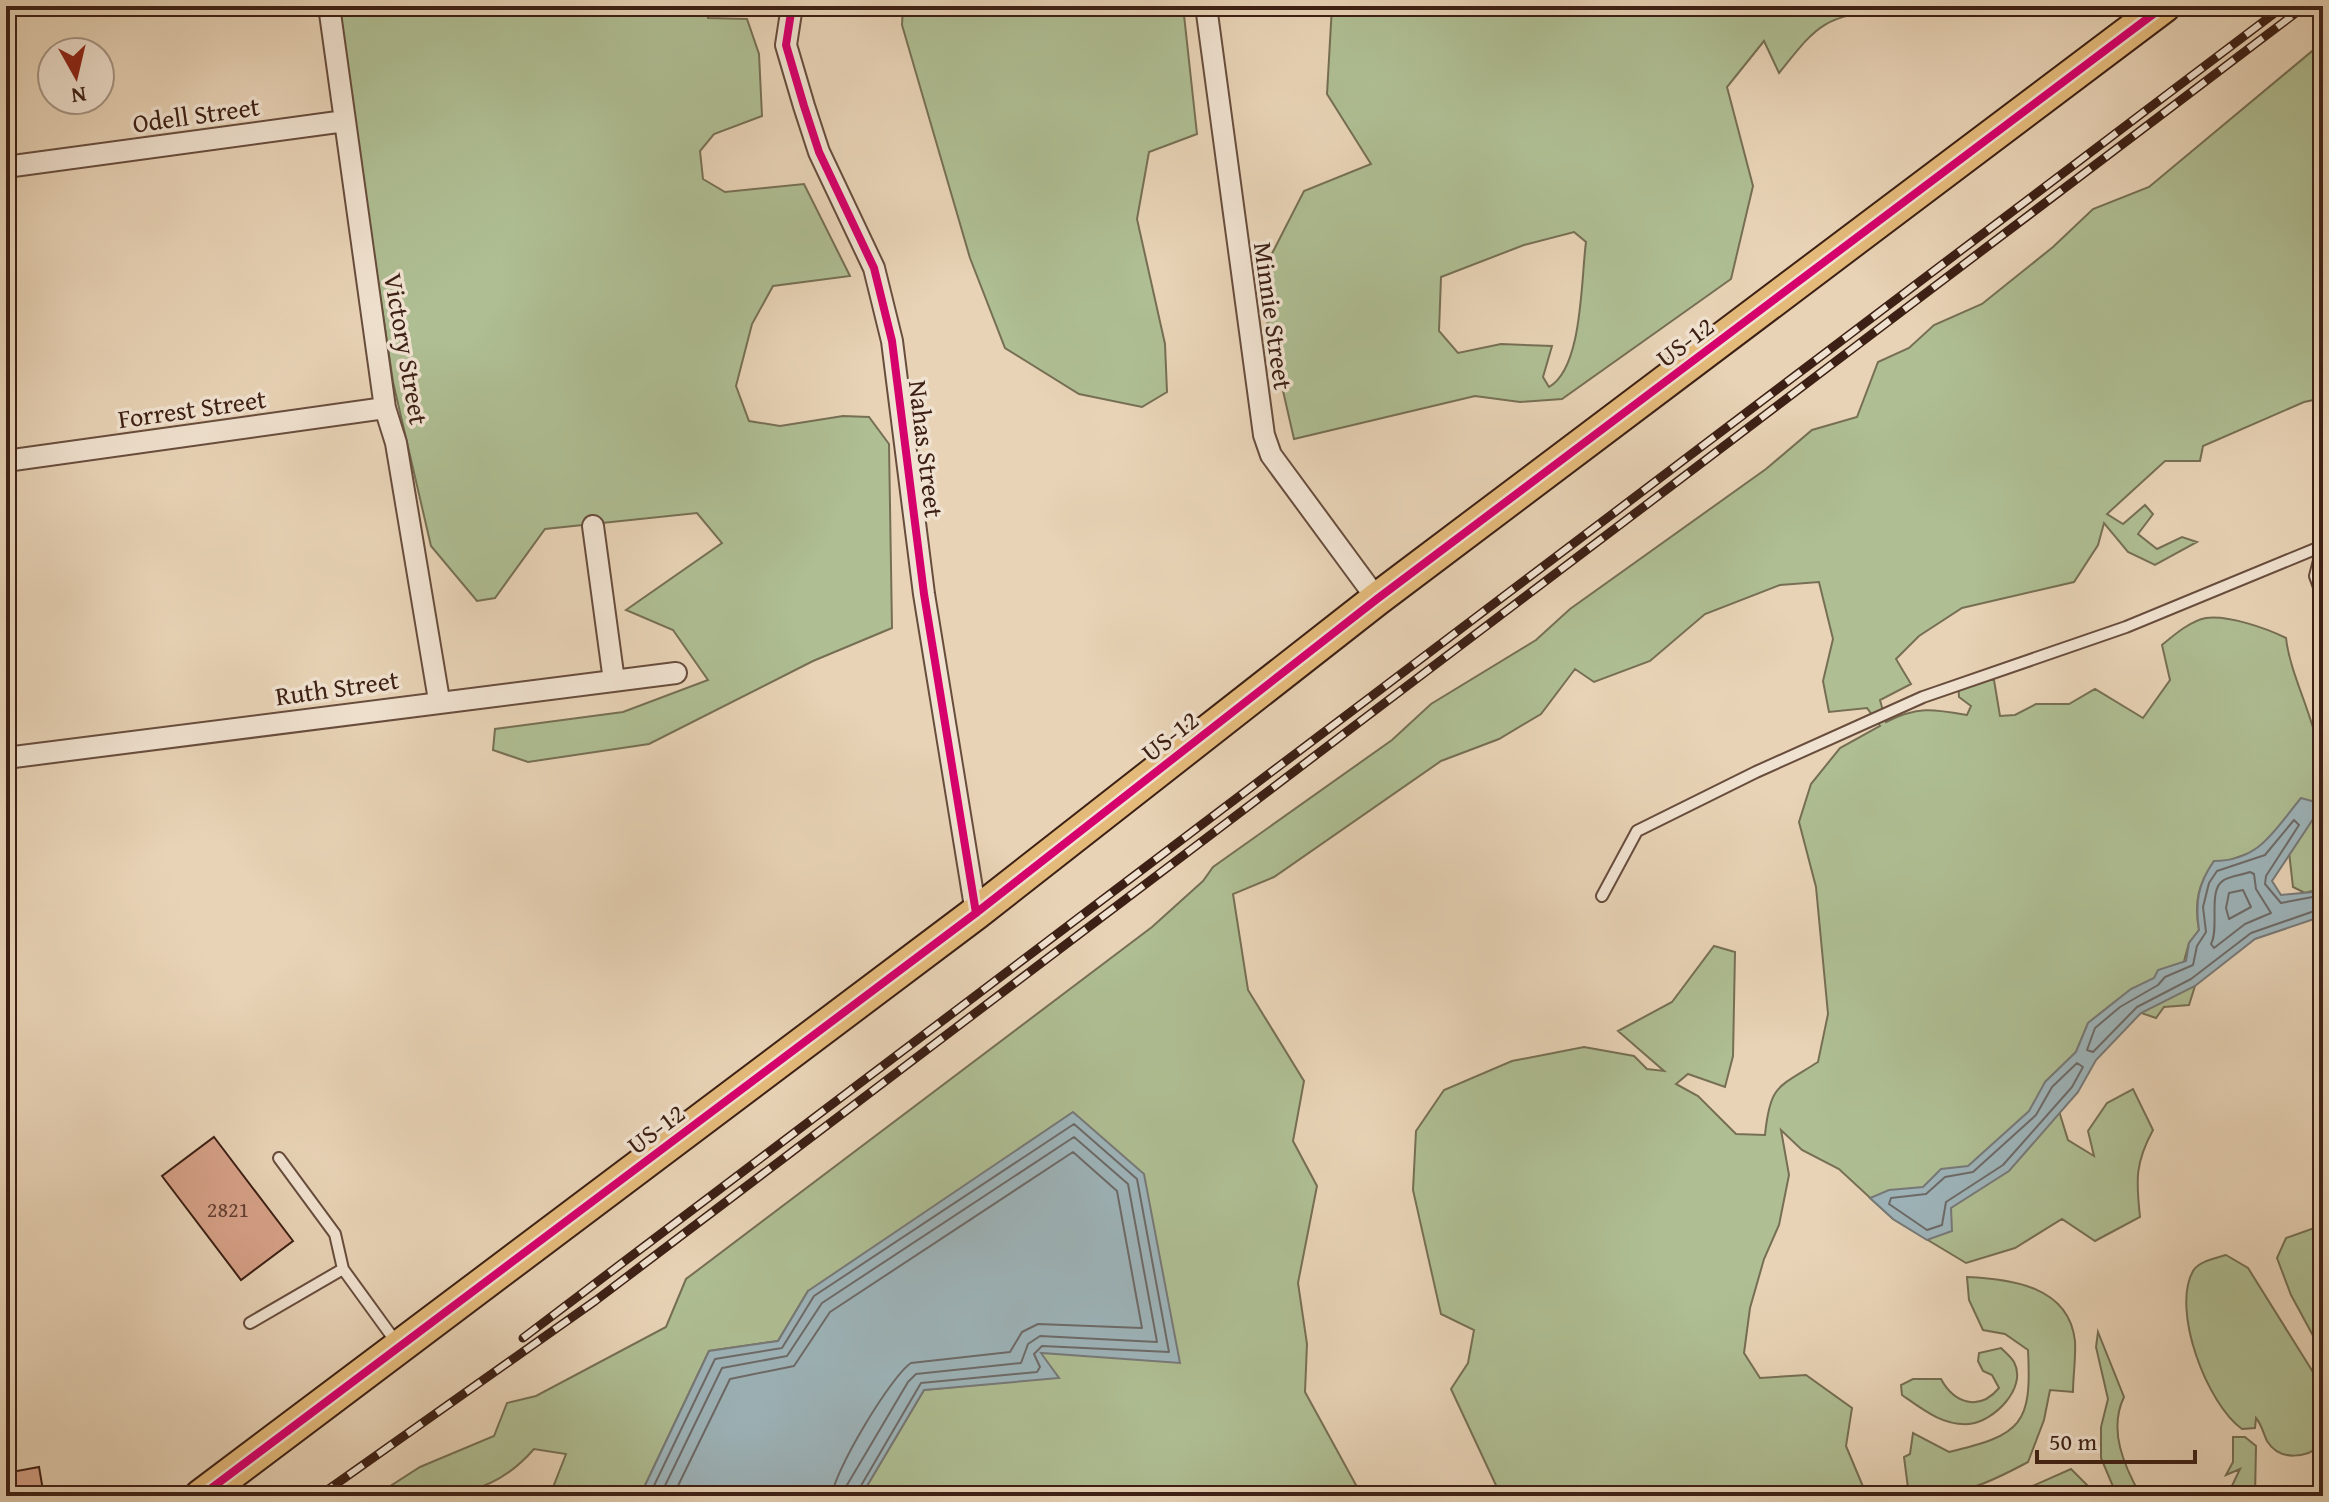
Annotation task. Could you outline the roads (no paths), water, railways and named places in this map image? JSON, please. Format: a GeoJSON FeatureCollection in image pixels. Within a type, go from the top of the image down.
{"type":"FeatureCollection","features":[{"type":"Feature","properties":{"kind":"main road","name":"US-12"},"geometry":{"type":"LineString","coordinates":[[201,1496],[976,913],[1377,599],[2164,6]]}},
{"type":"Feature","properties":{"kind":"street","name":"Victory Street"},"geometry":{"type":"LineString","coordinates":[[329,6],[385,408],[396,443],[439,700]]}},
{"type":"Feature","properties":{"kind":"street","name":"Nahas Street"},"geometry":{"type":"LineString","coordinates":[[792,6],[786,45],[804,106],[819,152],[874,268],[892,341],[924,594],[976,913]]}},
{"type":"Feature","properties":{"kind":"street","name":"Minnie Street"},"geometry":{"type":"LineString","coordinates":[[1206,6],[1264,435],[1271,455],[1377,599]]}},
{"type":"Feature","properties":{"kind":"street","name":"Odell Street"},"geometry":{"type":"LineString","coordinates":[[6,167],[345,121]]}},
{"type":"Feature","properties":{"kind":"street","name":"Forrest Street"},"geometry":{"type":"LineString","coordinates":[[6,461],[385,408]]}},
{"type":"Feature","properties":{"kind":"street"},"geometry":{"type":"LineString","coordinates":[[593,526],[614,681]]}},
{"type":"Feature","properties":{"kind":"street","name":"Ruth Street"},"geometry":{"type":"LineString","coordinates":[[6,758],[439,700],[676,673]]}},
{"type":"Feature","properties":{"kind":"lane"},"geometry":{"type":"LineString","coordinates":[[2322,546],[2315,576],[2323,598]]}},
{"type":"Feature","properties":{"kind":"lane"},"geometry":{"type":"LineString","coordinates":[[1602,896],[1637,831],[1756,772],[1923,697],[2126,627],[2322,546]]}},
{"type":"Feature","properties":{"kind":"lane"},"geometry":{"type":"LineString","coordinates":[[279,1158],[335,1234],[343,1269],[399,1347]]}},
{"type":"Feature","properties":{"kind":"lane"},"geometry":{"type":"LineString","coordinates":[[250,1323],[343,1269]]}},
{"type":"Feature","properties":{"kind":"water"},"geometry":{"type":"Polygon","coordinates":[[[2301,798],[2323,804],[2272,881],[2281,895],[2313,892],[2323,887],[2323,916],[2255,939],[2195,986],[2141,1013],[2096,1060],[2078,1092],[2009,1171],[1951,1208],[1952,1231],[1927,1240],[1893,1219],[1870,1198],[1889,1190],[1923,1187],[1941,1169],[1968,1166],[2029,1111],[2045,1082],[2076,1052],[2088,1023],[2131,989],[2154,978],[2158,970],[2186,961],[2189,943],[2199,930],[2197,911],[2201,886],[2214,861],[2230,860],[2255,849],[2274,832],[2301,798]]]}},
{"type":"Feature","properties":{"kind":"water"},"geometry":{"type":"Polygon","coordinates":[[[1073,1112],[1144,1174],[1180,1363],[1041,1353],[1059,1378],[924,1390],[861,1496],[640,1496],[709,1351],[778,1341],[808,1291],[1073,1112]]]}},
{"type":"Feature","properties":{"kind":"railway"},"geometry":{"type":"LineString","coordinates":[[523,1338],[2284,6]]}},
{"type":"Feature","properties":{"kind":"railway"},"geometry":{"type":"LineString","coordinates":[[319,1496],[595,1301],[2305,6]]}}]}
